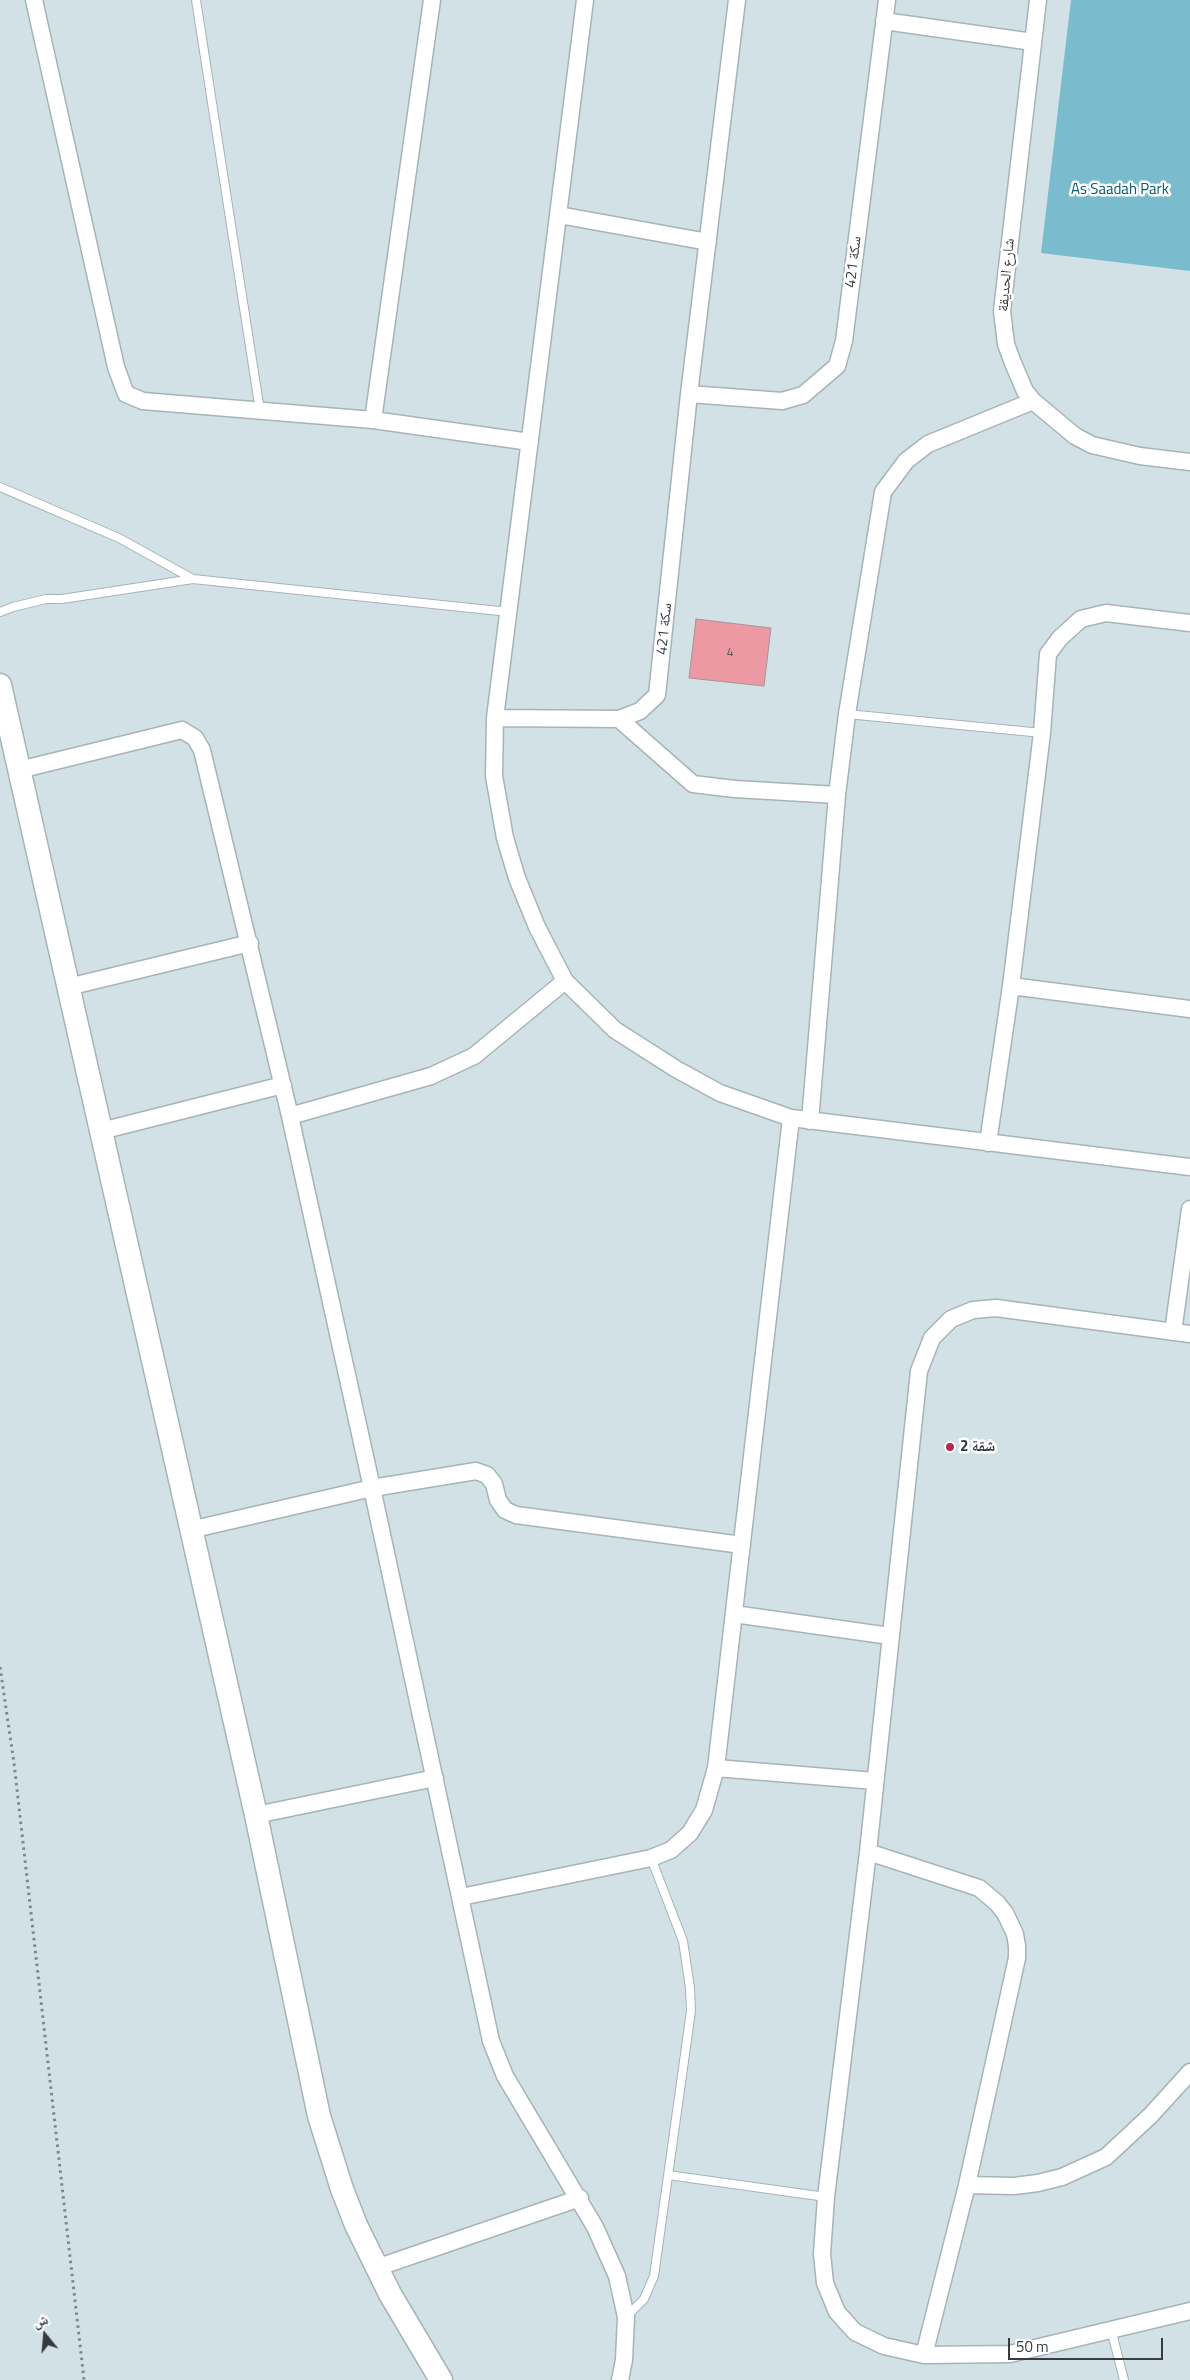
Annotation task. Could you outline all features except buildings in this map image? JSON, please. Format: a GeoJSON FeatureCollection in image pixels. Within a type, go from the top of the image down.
{"type":"FeatureCollection","features":[{"type":"Feature","properties":{"kind":"street"},"geometry":{"type":"LineString","coordinates":[[34,0],[116,367],[126,394],[143,401],[373,420],[530,442]]}},
{"type":"Feature","properties":{"kind":"street"},"geometry":{"type":"LineString","coordinates":[[373,420],[432,0]]}},
{"type":"Feature","properties":{"kind":"street"},"geometry":{"type":"LineString","coordinates":[[586,0],[495,718],[494,776],[505,838],[517,878],[534,919],[565,981],[614,1030],[676,1069],[720,1093],[792,1118],[1190,1167]]}},
{"type":"Feature","properties":{"kind":"street","name":"سكة 421"},"geometry":{"type":"LineString","coordinates":[[495,718],[618,719],[640,711],[657,695],[689,394],[737,0]]}},
{"type":"Feature","properties":{"kind":"street","name":"سكة 421"},"geometry":{"type":"LineString","coordinates":[[689,394],[782,401],[803,395],[836,366],[844,341],[887,0]]}},
{"type":"Feature","properties":{"kind":"street","name":"شارع الحديقة"},"geometry":{"type":"LineString","coordinates":[[1038,0],[1002,311],[1006,344],[1012,363],[1025,391],[1075,436],[1092,445],[1140,456],[1190,462]]}},
{"type":"Feature","properties":{"kind":"street"},"geometry":{"type":"LineString","coordinates":[[884,21],[1033,42]]}},
{"type":"Feature","properties":{"kind":"street"},"geometry":{"type":"LineString","coordinates":[[559,215],[708,242]]}},
{"type":"Feature","properties":{"kind":"street"},"geometry":{"type":"LineString","coordinates":[[810,1121],[837,795],[847,714],[883,492],[906,461],[928,444],[1034,401]]}},
{"type":"Feature","properties":{"kind":"street"},"geometry":{"type":"LineString","coordinates":[[988,1143],[1011,986],[1042,733],[1048,654],[1060,638],[1080,619],[1106,613],[1190,623]]}},
{"type":"Feature","properties":{"kind":"street"},"geometry":{"type":"LineString","coordinates":[[0,685],[256,1815],[319,2116],[342,2189],[376,2268],[440,2380]]}},
{"type":"Feature","properties":{"kind":"street"},"geometry":{"type":"LineString","coordinates":[[618,719],[694,784],[735,789],[837,795]]}},
{"type":"Feature","properties":{"kind":"street"},"geometry":{"type":"LineString","coordinates":[[19,770],[182,730],[195,738],[202,750],[250,942],[290,1116],[461,1897],[481,2002],[497,2059],[514,2092],[580,2198],[612,2262],[623,2296],[626,2317],[624,2360],[620,2380]]}},
{"type":"Feature","properties":{"kind":"street"},"geometry":{"type":"LineString","coordinates":[[68,987],[250,942]]}},
{"type":"Feature","properties":{"kind":"street"},"geometry":{"type":"LineString","coordinates":[[290,1116],[431,1076],[474,1056],[565,981]]}},
{"type":"Feature","properties":{"kind":"street"},"geometry":{"type":"LineString","coordinates":[[1011,986],[1190,1009]]}},
{"type":"Feature","properties":{"kind":"street"},"geometry":{"type":"LineString","coordinates":[[100,1131],[283,1085]]}},
{"type":"Feature","properties":{"kind":"street"},"geometry":{"type":"LineString","coordinates":[[461,1897],[651,1858],[671,1850],[690,1833],[704,1810],[716,1768],[792,1118]]}},
{"type":"Feature","properties":{"kind":"street"},"geometry":{"type":"LineString","coordinates":[[1173,1332],[1190,1209]]}},
{"type":"Feature","properties":{"kind":"street"},"geometry":{"type":"LineString","coordinates":[[1190,1334],[996,1308],[973,1310],[951,1319],[932,1338],[919,1371],[868,1852],[826,2197],[822,2254],[825,2283],[837,2312],[855,2332],[884,2346],[924,2356],[1010,2354],[1190,2311]]}},
{"type":"Feature","properties":{"kind":"street"},"geometry":{"type":"LineString","coordinates":[[190,1530],[372,1488],[476,1471],[487,1475],[494,1484],[498,1500],[505,1510],[516,1515],[742,1545]]}},
{"type":"Feature","properties":{"kind":"street"},"geometry":{"type":"LineString","coordinates":[[734,1614],[890,1636]]}},
{"type":"Feature","properties":{"kind":"street"},"geometry":{"type":"LineString","coordinates":[[716,1768],[875,1781]]}},
{"type":"Feature","properties":{"kind":"street"},"geometry":{"type":"LineString","coordinates":[[256,1815],[435,1778]]}},
{"type":"Feature","properties":{"kind":"street"},"geometry":{"type":"LineString","coordinates":[[868,1852],[979,1888],[998,1903],[1008,1918],[1014,1934],[1017,1958],[967,2185],[924,2356]]}},
{"type":"Feature","properties":{"kind":"street"},"geometry":{"type":"LineString","coordinates":[[967,2185],[1014,2186],[1038,2183],[1062,2177],[1106,2158],[1151,2116],[1190,2072]]}},
{"type":"Feature","properties":{"kind":"street"},"geometry":{"type":"LineString","coordinates":[[376,2268],[580,2198]]}},
{"type":"Feature","properties":{"kind":"lane"},"geometry":{"type":"LineString","coordinates":[[196,0],[260,411]]}},
{"type":"Feature","properties":{"kind":"lane"},"geometry":{"type":"LineString","coordinates":[[0,487],[119,538],[193,579]]}},
{"type":"Feature","properties":{"kind":"lane"},"geometry":{"type":"LineString","coordinates":[[0,612],[29,602],[62,599],[193,579],[509,612]]}},
{"type":"Feature","properties":{"kind":"lane"},"geometry":{"type":"LineString","coordinates":[[847,714],[1042,733]]}},
{"type":"Feature","properties":{"kind":"lane"},"geometry":{"type":"LineString","coordinates":[[626,2317],[644,2299],[654,2276],[689,2035],[690,1988],[682,1941],[651,1858]]}},
{"type":"Feature","properties":{"kind":"lane"},"geometry":{"type":"LineString","coordinates":[[668,2175],[826,2197]]}},
{"type":"Feature","properties":{"kind":"lane"},"geometry":{"type":"LineString","coordinates":[[1111,2330],[1124,2380]]}},
{"type":"Feature","properties":{"kind":"path"},"geometry":{"type":"LineString","coordinates":[[0,1666],[14,1763],[84,2380]]}},
{"type":"Feature","properties":{"kind":"green space","name":"As Saadah Park"},"geometry":{"type":"Polygon","coordinates":[[[1071,0],[1190,0],[1190,271],[1041,253],[1071,0]]]}},
{"type":"Feature","properties":{"kind":"place","name":"شقة 2"},"geometry":{"type":"Point","coordinates":[950,1447]}}]}
